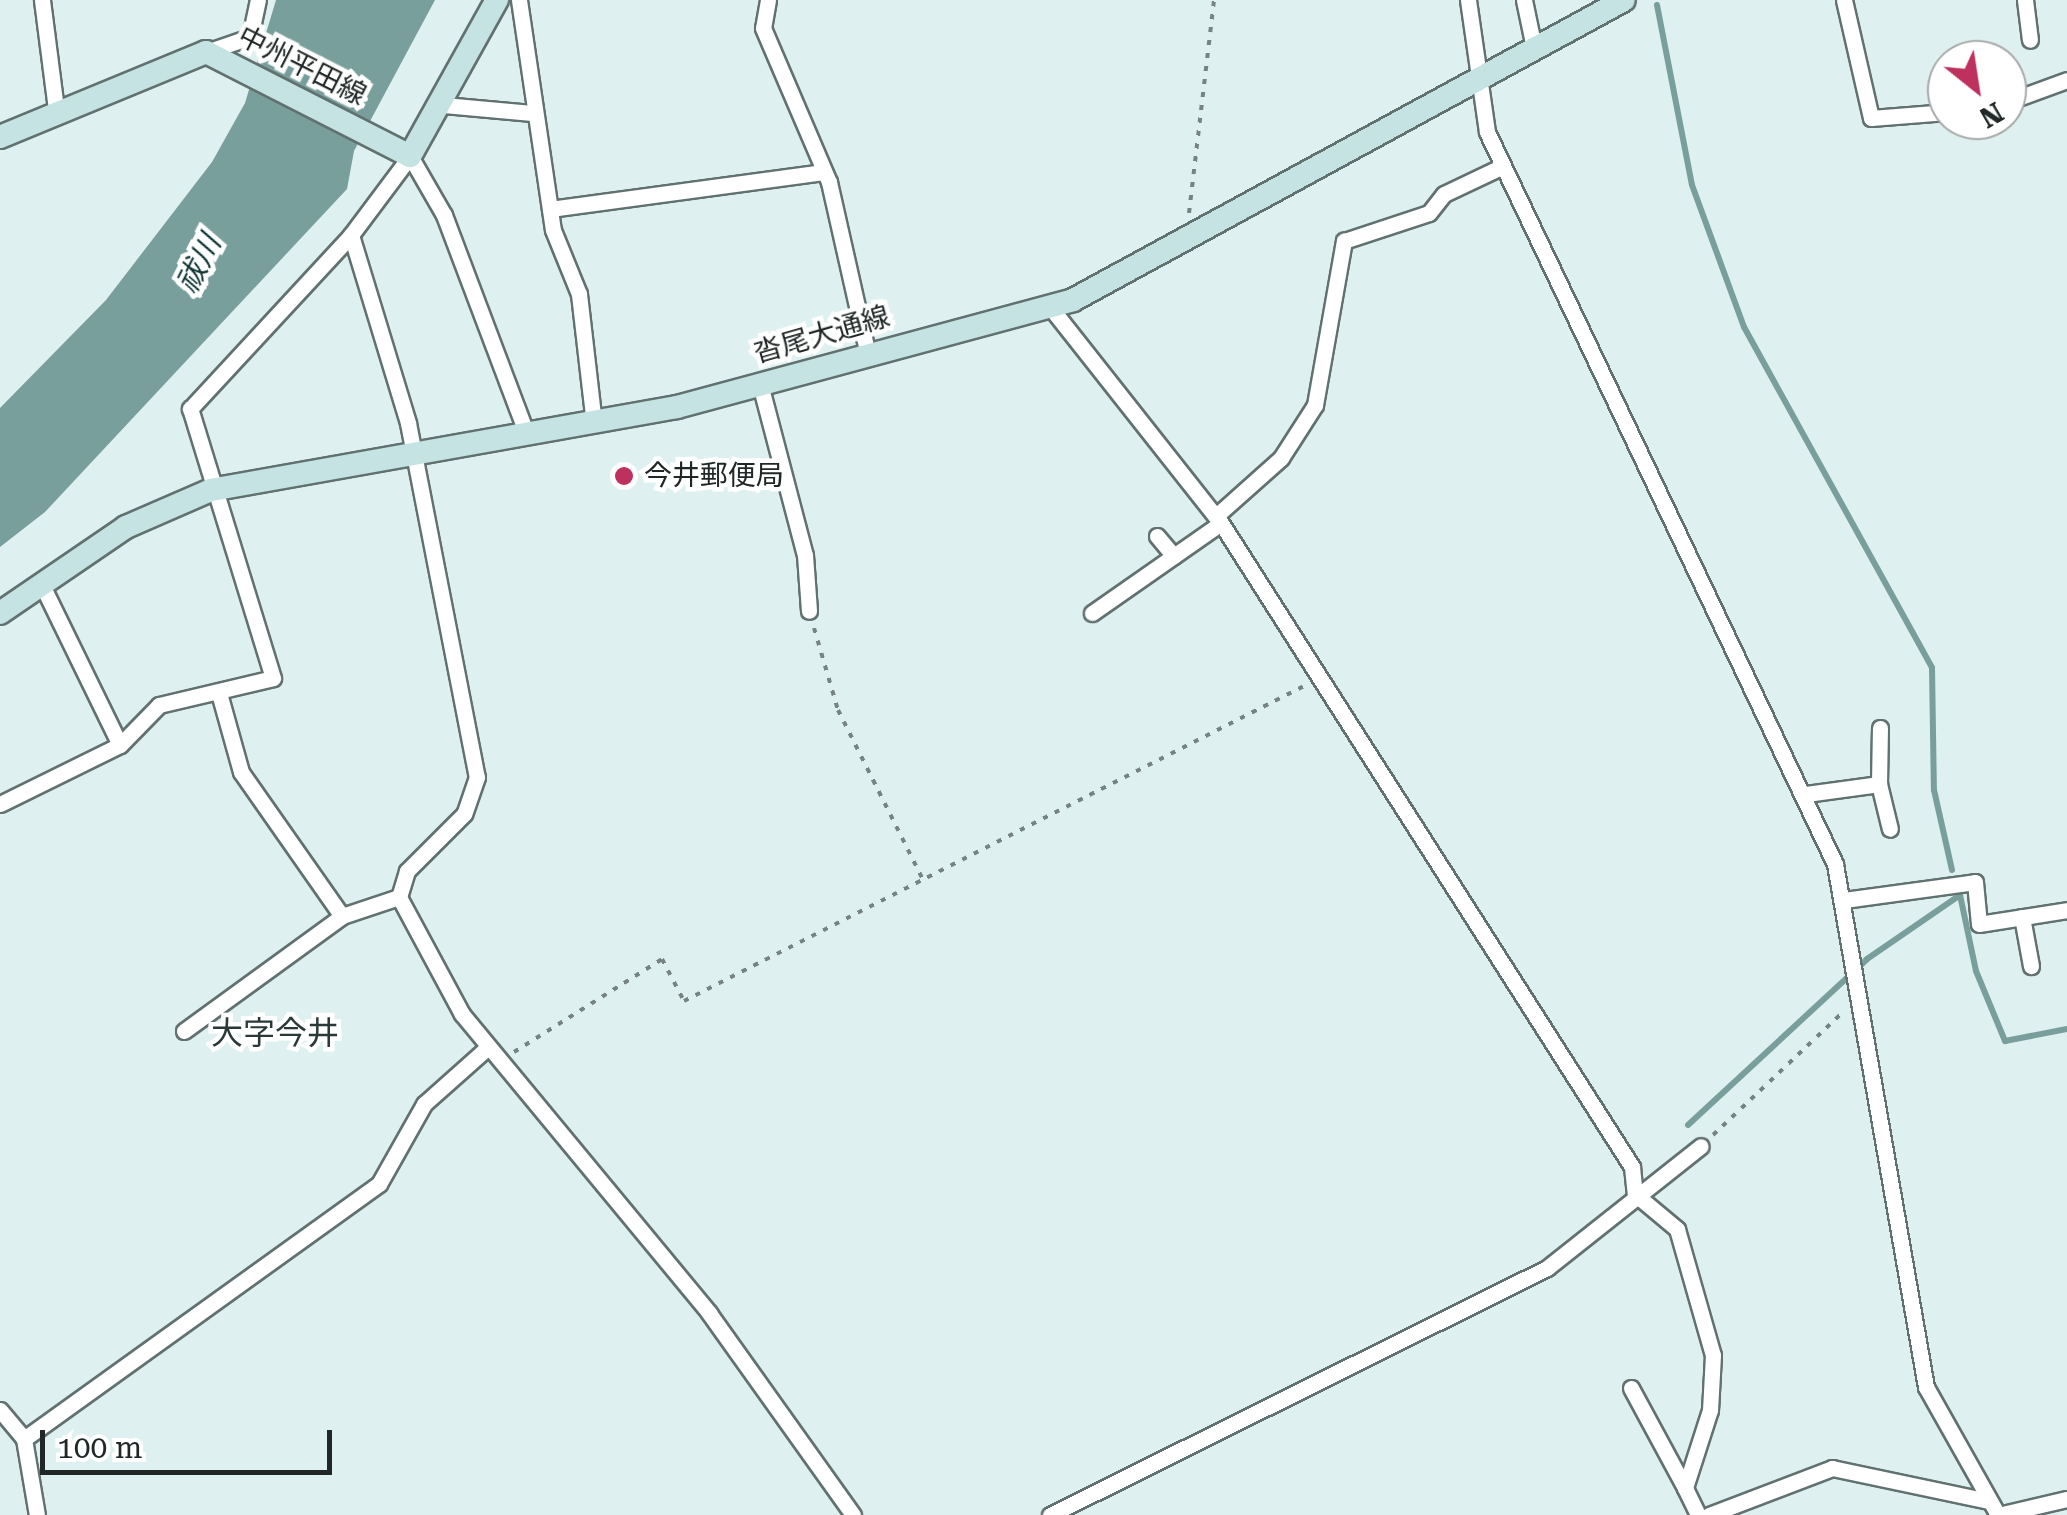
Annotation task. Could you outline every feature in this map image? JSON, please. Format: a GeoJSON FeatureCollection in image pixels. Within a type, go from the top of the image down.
{"type":"FeatureCollection","features":[{"type":"Feature","properties":{"kind":"main road"},"geometry":{"type":"LineString","coordinates":[[406,153],[442,105],[496,0]]}},
{"type":"Feature","properties":{"kind":"main road","name":"沓尾大通線"},"geometry":{"type":"LineString","coordinates":[[0,613],[126,528],[212,490],[594,423],[1051,308],[1190,243],[1615,2]]}},
{"type":"Feature","properties":{"kind":"main road","name":"中州平田線"},"geometry":{"type":"LineString","coordinates":[[0,136],[206,52],[406,153]]}},
{"type":"Feature","properties":{"kind":"street"},"geometry":{"type":"LineString","coordinates":[[42,0],[56,110]]}},
{"type":"Feature","properties":{"kind":"street"},"geometry":{"type":"LineString","coordinates":[[206,52],[250,37],[258,0]]}},
{"type":"Feature","properties":{"kind":"street"},"geometry":{"type":"LineString","coordinates":[[519,0],[550,209],[579,294],[594,423]]}},
{"type":"Feature","properties":{"kind":"street"},"geometry":{"type":"LineString","coordinates":[[768,0],[763,28],[824,172],[868,351]]}},
{"type":"Feature","properties":{"kind":"street"},"geometry":{"type":"LineString","coordinates":[[1468,0],[1476,80],[1503,166],[1806,794],[1844,900],[1854,1000],[1917,1356],[1998,1515],[2067,1499]]}},
{"type":"Feature","properties":{"kind":"street"},"geometry":{"type":"LineString","coordinates":[[1524,0],[1534,48]]}},
{"type":"Feature","properties":{"kind":"street"},"geometry":{"type":"LineString","coordinates":[[1844,0],[1871,118],[1927,114]]}},
{"type":"Feature","properties":{"kind":"street"},"geometry":{"type":"LineString","coordinates":[[2025,0],[2030,40]]}},
{"type":"Feature","properties":{"kind":"street"},"geometry":{"type":"LineString","coordinates":[[2027,95],[2067,80]]}},
{"type":"Feature","properties":{"kind":"street"},"geometry":{"type":"LineString","coordinates":[[442,105],[533,114]]}},
{"type":"Feature","properties":{"kind":"street"},"geometry":{"type":"LineString","coordinates":[[0,804],[120,745],[160,706],[272,678],[190,410],[351,235],[406,153],[444,215],[527,435]]}},
{"type":"Feature","properties":{"kind":"street"},"geometry":{"type":"LineString","coordinates":[[1092,613],[1174,556],[1281,458],[1315,405],[1344,241],[1430,212],[1444,194],[1503,166]]}},
{"type":"Feature","properties":{"kind":"street"},"geometry":{"type":"LineString","coordinates":[[550,209],[824,172]]}},
{"type":"Feature","properties":{"kind":"street"},"geometry":{"type":"LineString","coordinates":[[351,235],[414,454],[477,777],[464,814],[407,871],[400,897],[488,1047],[709,1312],[853,1515]]}},
{"type":"Feature","properties":{"kind":"street"},"geometry":{"type":"LineString","coordinates":[[1051,308],[1218,519],[1632,1167],[1635,1194],[1676,1229],[1714,1354],[1710,1410],[1685,1488]]}},
{"type":"Feature","properties":{"kind":"street"},"geometry":{"type":"LineString","coordinates":[[760,384],[805,555],[809,611]]}},
{"type":"Feature","properties":{"kind":"street"},"geometry":{"type":"LineString","coordinates":[[1157,536],[1174,556]]}},
{"type":"Feature","properties":{"kind":"street"},"geometry":{"type":"LineString","coordinates":[[42,583],[120,745]]}},
{"type":"Feature","properties":{"kind":"street"},"geometry":{"type":"LineString","coordinates":[[219,694],[240,772],[342,916]]}},
{"type":"Feature","properties":{"kind":"street"},"geometry":{"type":"LineString","coordinates":[[1880,728],[1878,784],[1890,828]]}},
{"type":"Feature","properties":{"kind":"street"},"geometry":{"type":"LineString","coordinates":[[1806,794],[1878,784]]}},
{"type":"Feature","properties":{"kind":"street"},"geometry":{"type":"LineString","coordinates":[[1844,900],[1975,882],[1979,924],[2067,910]]}},
{"type":"Feature","properties":{"kind":"street"},"geometry":{"type":"LineString","coordinates":[[184,1031],[342,916],[400,897]]}},
{"type":"Feature","properties":{"kind":"street"},"geometry":{"type":"LineString","coordinates":[[2022,917],[2031,966]]}},
{"type":"Feature","properties":{"kind":"street"},"geometry":{"type":"LineString","coordinates":[[24,1439],[379,1184],[424,1104],[488,1047]]}},
{"type":"Feature","properties":{"kind":"street"},"geometry":{"type":"LineString","coordinates":[[1050,1515],[1547,1268],[1635,1194],[1701,1146]]}},
{"type":"Feature","properties":{"kind":"street"},"geometry":{"type":"LineString","coordinates":[[1631,1388],[1698,1515]]}},
{"type":"Feature","properties":{"kind":"street"},"geometry":{"type":"LineString","coordinates":[[0,1410],[24,1439],[37,1515]]}},
{"type":"Feature","properties":{"kind":"street"},"geometry":{"type":"LineString","coordinates":[[1709,1515],[1832,1468],[1989,1501]]}},
{"type":"Feature","properties":{"kind":"path"},"geometry":{"type":"LineString","coordinates":[[1188,216],[1214,0]]}},
{"type":"Feature","properties":{"kind":"path"},"geometry":{"type":"LineString","coordinates":[[809,611],[838,710],[923,880]]}},
{"type":"Feature","properties":{"kind":"path"},"geometry":{"type":"LineString","coordinates":[[499,1062],[662,958],[684,1001],[1319,679]]}},
{"type":"Feature","properties":{"kind":"path"},"geometry":{"type":"LineString","coordinates":[[1701,1146],[1854,1000]]}},
{"type":"Feature","properties":{"kind":"water","name":"祓川"},"geometry":{"type":"Polygon","coordinates":[[[276,0],[435,0],[354,151],[347,189],[45,512],[0,547],[0,408],[106,300],[212,162],[245,103],[276,0]]]}},
{"type":"Feature","properties":{"kind":"waterway"},"geometry":{"type":"LineString","coordinates":[[1657,5],[1692,185],[1744,327],[1932,668],[1934,790],[1952,870]]}},
{"type":"Feature","properties":{"kind":"waterway"},"geometry":{"type":"LineString","coordinates":[[1688,1125],[1867,959],[1960,895],[1976,971],[2005,1041],[2067,1029]]}},
{"type":"Feature","properties":{"kind":"place","name":"今井郵便局"},"geometry":{"type":"Point","coordinates":[624,476]}},
{"type":"Feature","properties":{"kind":"district","name":"大字今井"},"geometry":{"type":"Point","coordinates":[275,1033]}}]}
